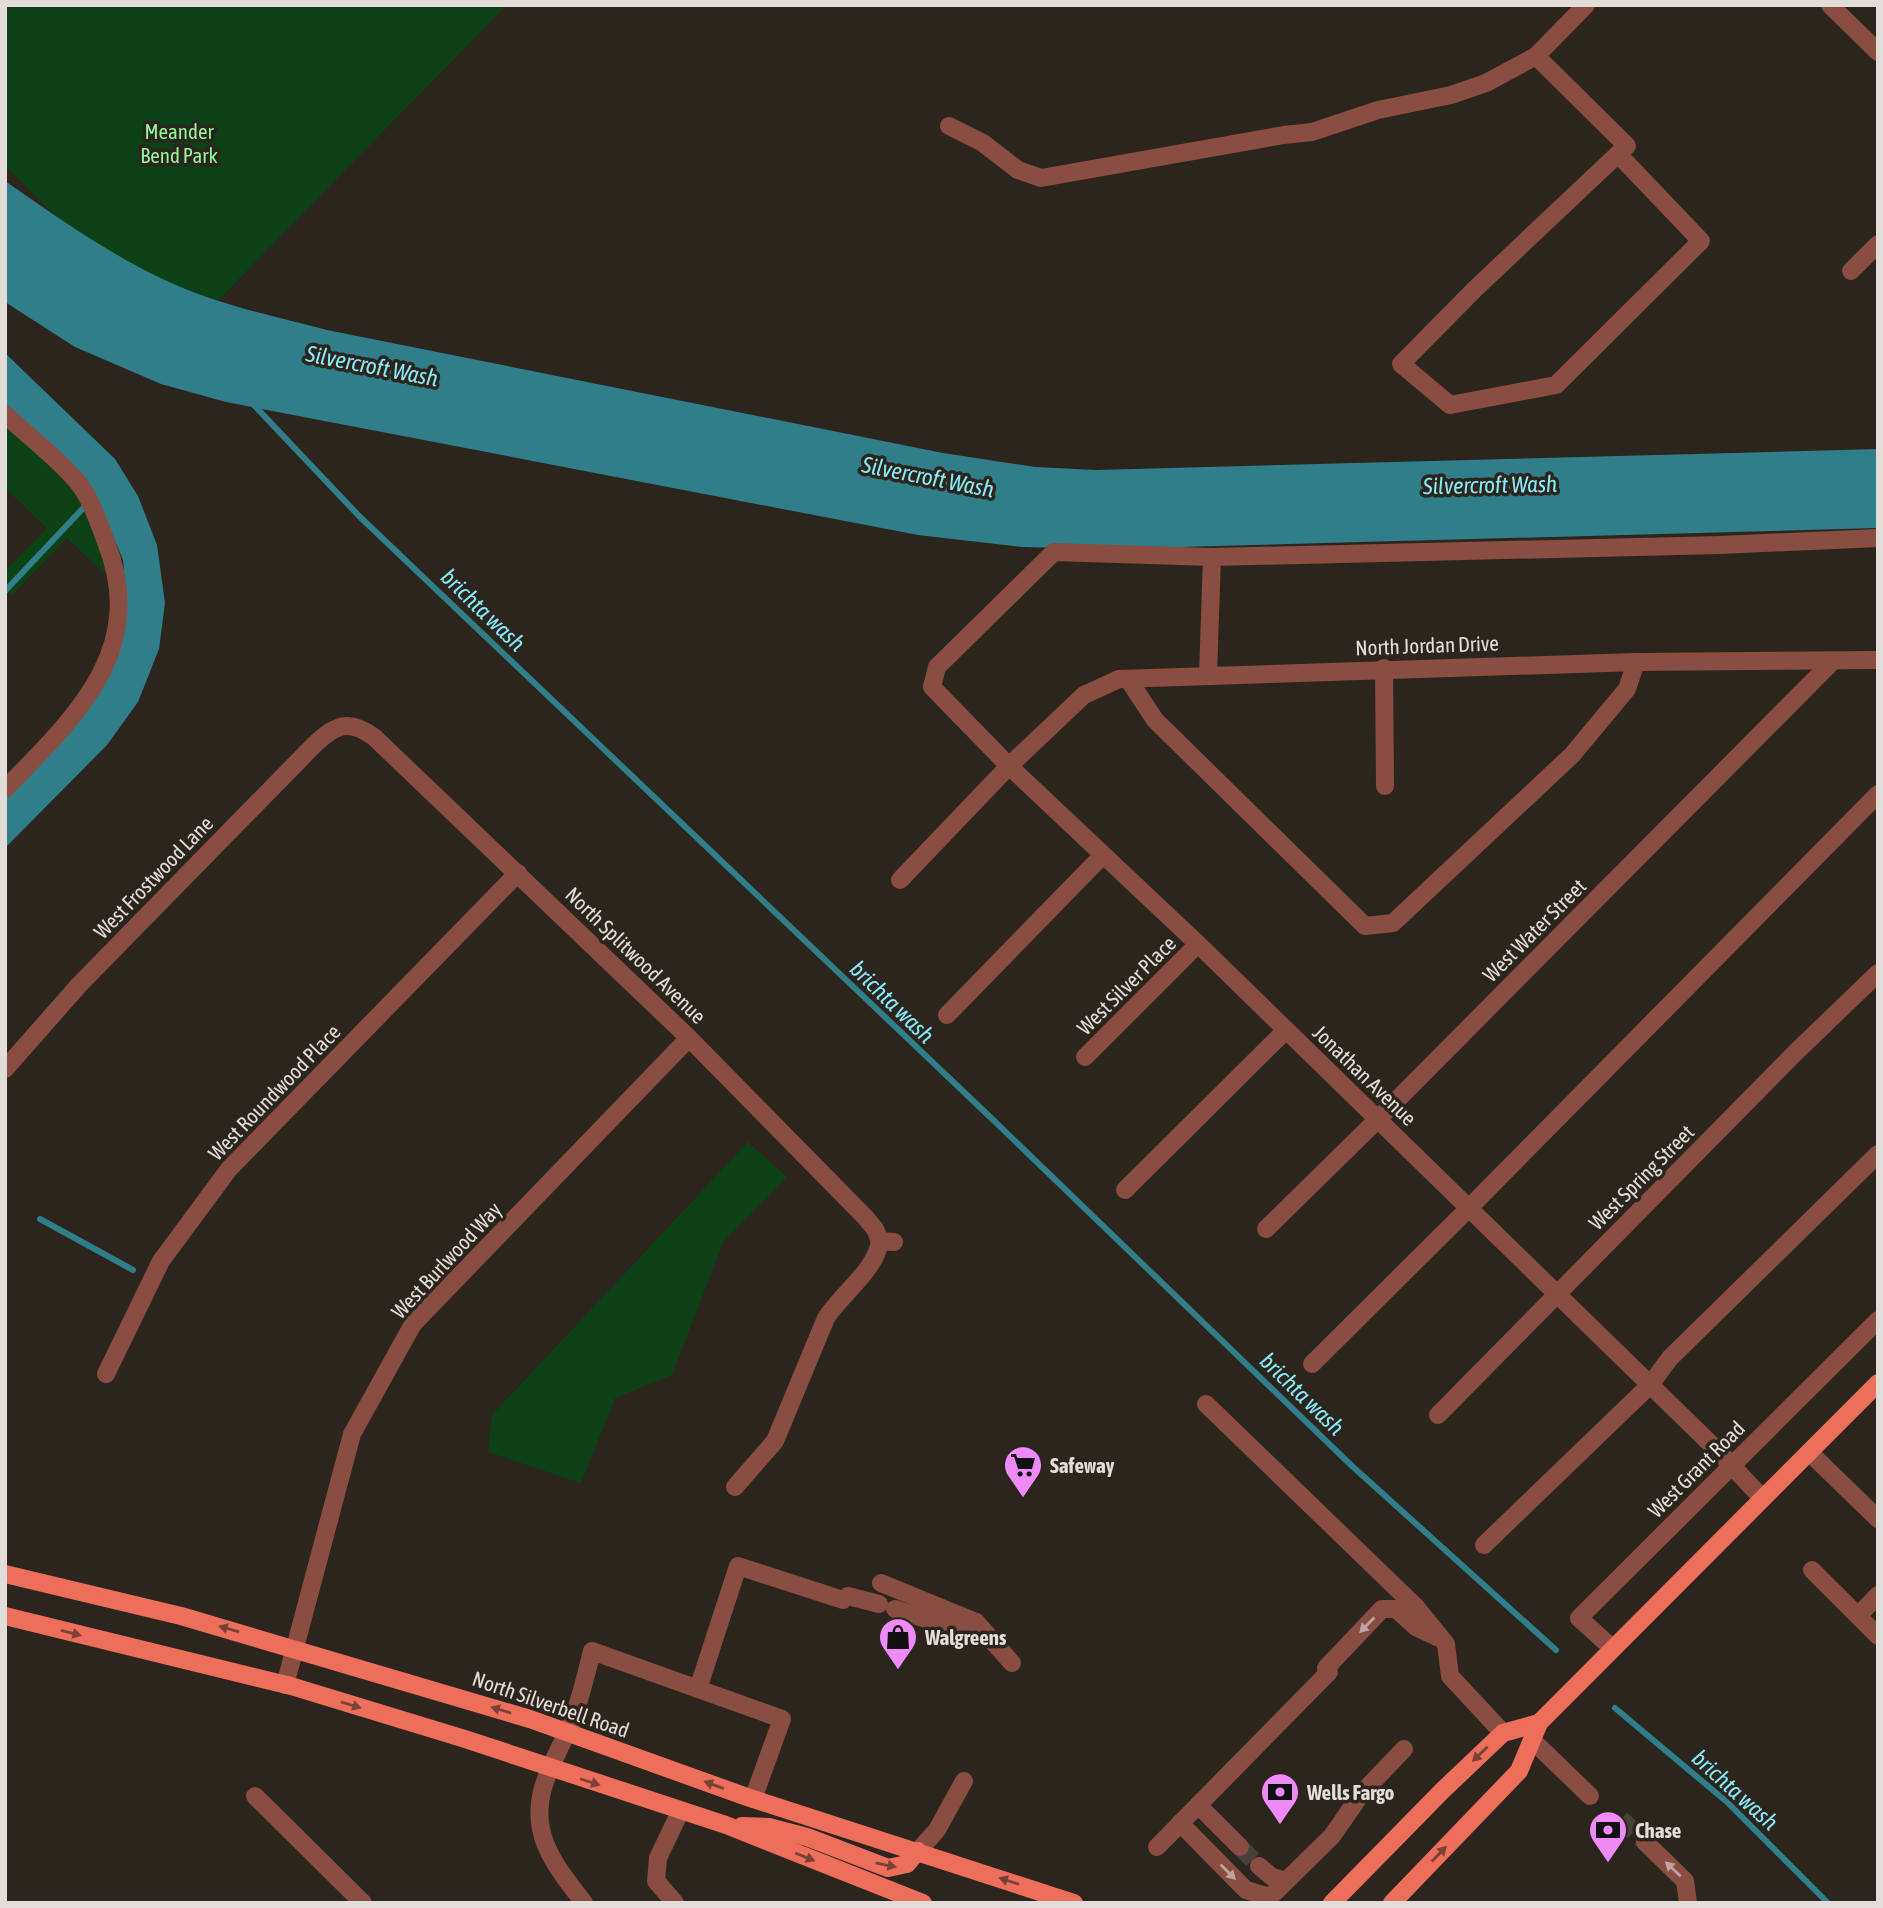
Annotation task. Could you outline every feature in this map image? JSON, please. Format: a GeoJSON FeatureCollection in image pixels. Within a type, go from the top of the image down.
{"type":"FeatureCollection","features":[{"type":"Feature","properties":{"kind":"main road"},"geometry":{"type":"LineString","coordinates":[[1392,1903],[1519,1771],[1535,1732],[1612,1648],[1878,1383]]}},
{"type":"Feature","properties":{"kind":"main road","name":"North Silverbell Road"},"geometry":{"type":"LineString","coordinates":[[5,1574],[181,1615],[530,1719],[753,1799],[1074,1903]]}},
{"type":"Feature","properties":{"kind":"main road"},"geometry":{"type":"LineString","coordinates":[[5,1616],[285,1685],[465,1740],[726,1825],[917,1902]]}},
{"type":"Feature","properties":{"kind":"main road"},"geometry":{"type":"LineString","coordinates":[[1332,1903],[1503,1733],[1535,1732]]}},
{"type":"Feature","properties":{"kind":"main road"},"geometry":{"type":"LineString","coordinates":[[726,1825],[769,1828],[807,1838],[888,1868],[907,1864],[918,1851]]}},
{"type":"Feature","properties":{"kind":"street"},"geometry":{"type":"LineString","coordinates":[[949,127],[983,142],[1018,170],[1041,178],[1312,132],[1378,110],[1451,95],[1474,87],[1536,56],[1586,5]]}},
{"type":"Feature","properties":{"kind":"street"},"geometry":{"type":"LineString","coordinates":[[1829,5],[1878,52]]}},
{"type":"Feature","properties":{"kind":"street"},"geometry":{"type":"LineString","coordinates":[[1536,56],[1627,146],[1618,154],[1475,289],[1401,364],[1450,405],[1556,385],[1701,241],[1618,154]]}},
{"type":"Feature","properties":{"kind":"street"},"geometry":{"type":"LineString","coordinates":[[1851,271],[1878,244]]}},
{"type":"Feature","properties":{"kind":"street"},"geometry":{"type":"LineString","coordinates":[[5,414],[77,480],[97,518],[115,565],[120,603],[116,638],[103,673],[84,704],[5,789]]}},
{"type":"Feature","properties":{"kind":"street"},"geometry":{"type":"LineString","coordinates":[[1208,675],[1212,557],[1720,545],[1878,538]]}},
{"type":"Feature","properties":{"kind":"street","name":"Jonathan Avenue"},"geometry":{"type":"LineString","coordinates":[[1212,557],[1054,552],[937,667],[932,687],[1009,766],[1378,1119],[1732,1465],[1762,1498]]}},
{"type":"Feature","properties":{"kind":"street","name":"North Jordan Drive"},"geometry":{"type":"LineString","coordinates":[[900,880],[1009,766],[1084,695],[1119,679],[1384,668],[1878,660]]}},
{"type":"Feature","properties":{"kind":"street","name":"West Water Street"},"geometry":{"type":"LineString","coordinates":[[1266,1229],[1833,661]]}},
{"type":"Feature","properties":{"kind":"street"},"geometry":{"type":"LineString","coordinates":[[1128,679],[1155,720],[1364,926],[1393,923],[1572,755],[1627,689],[1636,662]]}},
{"type":"Feature","properties":{"kind":"street"},"geometry":{"type":"LineString","coordinates":[[1384,668],[1385,786]]}},
{"type":"Feature","properties":{"kind":"street","name":"North Splitwood Avenue"},"geometry":{"type":"LineString","coordinates":[[345,721],[374,737],[518,873],[689,1038],[887,1242],[836,1302],[826,1318],[775,1441],[735,1487]]}},
{"type":"Feature","properties":{"kind":"street","name":"West Frostwood Lane"},"geometry":{"type":"LineString","coordinates":[[5,1069],[79,985],[313,746],[345,721]]}},
{"type":"Feature","properties":{"kind":"street"},"geometry":{"type":"LineString","coordinates":[[1312,1364],[1878,794]]}},
{"type":"Feature","properties":{"kind":"street"},"geometry":{"type":"LineString","coordinates":[[947,1015],[1103,855]]}},
{"type":"Feature","properties":{"kind":"street","name":"West Roundwood Place"},"geometry":{"type":"LineString","coordinates":[[106,1374],[161,1261],[229,1169],[518,873]]}},
{"type":"Feature","properties":{"kind":"street","name":"West Silver Place"},"geometry":{"type":"LineString","coordinates":[[1085,1057],[1198,944]]}},
{"type":"Feature","properties":{"kind":"street","name":"West Spring Street"},"geometry":{"type":"LineString","coordinates":[[1438,1415],[1796,1052],[1878,973]]}},
{"type":"Feature","properties":{"kind":"street"},"geometry":{"type":"LineString","coordinates":[[1125,1190],[1286,1030]]}},
{"type":"Feature","properties":{"kind":"street","name":"West Burlwood Way"},"geometry":{"type":"LineString","coordinates":[[285,1685],[352,1434],[413,1324],[689,1038]]}},
{"type":"Feature","properties":{"kind":"street"},"geometry":{"type":"LineString","coordinates":[[1484,1545],[1650,1385],[1670,1358],[1878,1154]]}},
{"type":"Feature","properties":{"kind":"street","name":"West Grant Road"},"geometry":{"type":"LineString","coordinates":[[1612,1648],[1579,1618],[1878,1320]]}},
{"type":"Feature","properties":{"kind":"street"},"geometry":{"type":"LineString","coordinates":[[1206,1404],[1416,1607],[1446,1644],[1450,1676],[1503,1733]]}},
{"type":"Feature","properties":{"kind":"street"},"geometry":{"type":"LineString","coordinates":[[1809,1452],[1878,1519]]}},
{"type":"Feature","properties":{"kind":"street"},"geometry":{"type":"LineString","coordinates":[[698,1689],[738,1566],[957,1629],[976,1622]]}},
{"type":"Feature","properties":{"kind":"street"},"geometry":{"type":"LineString","coordinates":[[1812,1570],[1878,1636]]}},
{"type":"Feature","properties":{"kind":"street"},"geometry":{"type":"LineString","coordinates":[[881,1583],[976,1622],[1012,1663]]}},
{"type":"Feature","properties":{"kind":"street"},"geometry":{"type":"LineString","coordinates":[[1858,1616],[1878,1595]]}},
{"type":"Feature","properties":{"kind":"street"},"geometry":{"type":"LineString","coordinates":[[1157,1847],[1382,1609],[1396,1609],[1416,1627],[1444,1640]]}},
{"type":"Feature","properties":{"kind":"street"},"geometry":{"type":"LineString","coordinates":[[584,1903],[553,1856],[541,1828],[539,1806],[549,1769],[575,1714],[592,1650],[782,1719],[753,1799]]}},
{"type":"Feature","properties":{"kind":"street"},"geometry":{"type":"LineString","coordinates":[[1535,1732],[1590,1796]]}},
{"type":"Feature","properties":{"kind":"street"},"geometry":{"type":"LineString","coordinates":[[1180,1823],[1246,1890],[1270,1897],[1332,1836],[1362,1793],[1404,1749]]}},
{"type":"Feature","properties":{"kind":"street"},"geometry":{"type":"LineString","coordinates":[[918,1851],[937,1829],[964,1781]]}},
{"type":"Feature","properties":{"kind":"street"},"geometry":{"type":"LineString","coordinates":[[255,1796],[363,1903]]}},
{"type":"Feature","properties":{"kind":"street"},"geometry":{"type":"LineString","coordinates":[[1198,1805],[1240,1847]]}},
{"type":"Feature","properties":{"kind":"street"},"geometry":{"type":"LineString","coordinates":[[669,1900],[656,1881],[658,1858],[680,1812]]}},
{"type":"Feature","properties":{"kind":"street"},"geometry":{"type":"LineString","coordinates":[[1645,1842],[1685,1881],[1688,1903]]}},
{"type":"Feature","properties":{"kind":"street"},"geometry":{"type":"LineString","coordinates":[[1259,1866],[1272,1877],[1286,1881]]}},
{"type":"Feature","properties":{"kind":"green space","name":"Meander Bend Park"},"geometry":{"type":"Polygon","coordinates":[[[5,5],[507,5],[181,338],[5,166],[5,5]]]}},
{"type":"Feature","properties":{"kind":"green space"},"geometry":{"type":"Polygon","coordinates":[[[5,414],[78,484],[116,584],[67,538],[12,595],[5,590],[5,571],[47,528],[5,488],[5,414]]]}},
{"type":"Feature","properties":{"kind":"green space"},"geometry":{"type":"Polygon","coordinates":[[[748,1142],[787,1177],[724,1240],[672,1375],[615,1398],[581,1483],[488,1452],[492,1415],[748,1142]]]}},
{"type":"Feature","properties":{"kind":"water","name":"Silvercroft Wash"},"geometry":{"type":"Polygon","coordinates":[[[5,181],[133,264],[178,286],[233,305],[327,330],[943,453],[1035,467],[1096,470],[1878,449],[1878,528],[1107,549],[1022,547],[918,535],[226,402],[161,384],[75,347],[5,302],[5,181]]]}},
{"type":"Feature","properties":{"kind":"water"},"geometry":{"type":"Polygon","coordinates":[[[5,353],[115,459],[138,496],[157,545],[165,603],[159,649],[138,702],[107,745],[5,848],[5,798],[93,701],[118,657],[127,611],[123,560],[103,512],[5,407],[5,353]]]}},
{"type":"Feature","properties":{"kind":"waterway","name":"brichta wash"},"geometry":{"type":"LineString","coordinates":[[253,404],[359,516],[1352,1466],[1556,1650]]}},
{"type":"Feature","properties":{"kind":"waterway"},"geometry":{"type":"LineString","coordinates":[[5,591],[88,503]]}},
{"type":"Feature","properties":{"kind":"waterway"},"geometry":{"type":"LineString","coordinates":[[40,1219],[133,1270]]}},
{"type":"Feature","properties":{"kind":"waterway","name":"brichta wash"},"geometry":{"type":"LineString","coordinates":[[1615,1708],[1727,1802],[1828,1903]]}},
{"type":"Feature","properties":{"kind":"tunnel"},"geometry":{"type":"LineString","coordinates":[[1621,1819],[1645,1842]]}},
{"type":"Feature","properties":{"kind":"tunnel"},"geometry":{"type":"LineString","coordinates":[[1240,1847],[1259,1866]]}},
{"type":"Feature","properties":{"kind":"place","name":"Safeway"},"geometry":{"type":"Point","coordinates":[1023,1499]}},
{"type":"Feature","properties":{"kind":"place","name":"Walgreens"},"geometry":{"type":"Point","coordinates":[898,1671]}},
{"type":"Feature","properties":{"kind":"place","name":"Wells Fargo"},"geometry":{"type":"Point","coordinates":[1280,1826]}},
{"type":"Feature","properties":{"kind":"place","name":"Chase"},"geometry":{"type":"Point","coordinates":[1608,1864]}}]}
